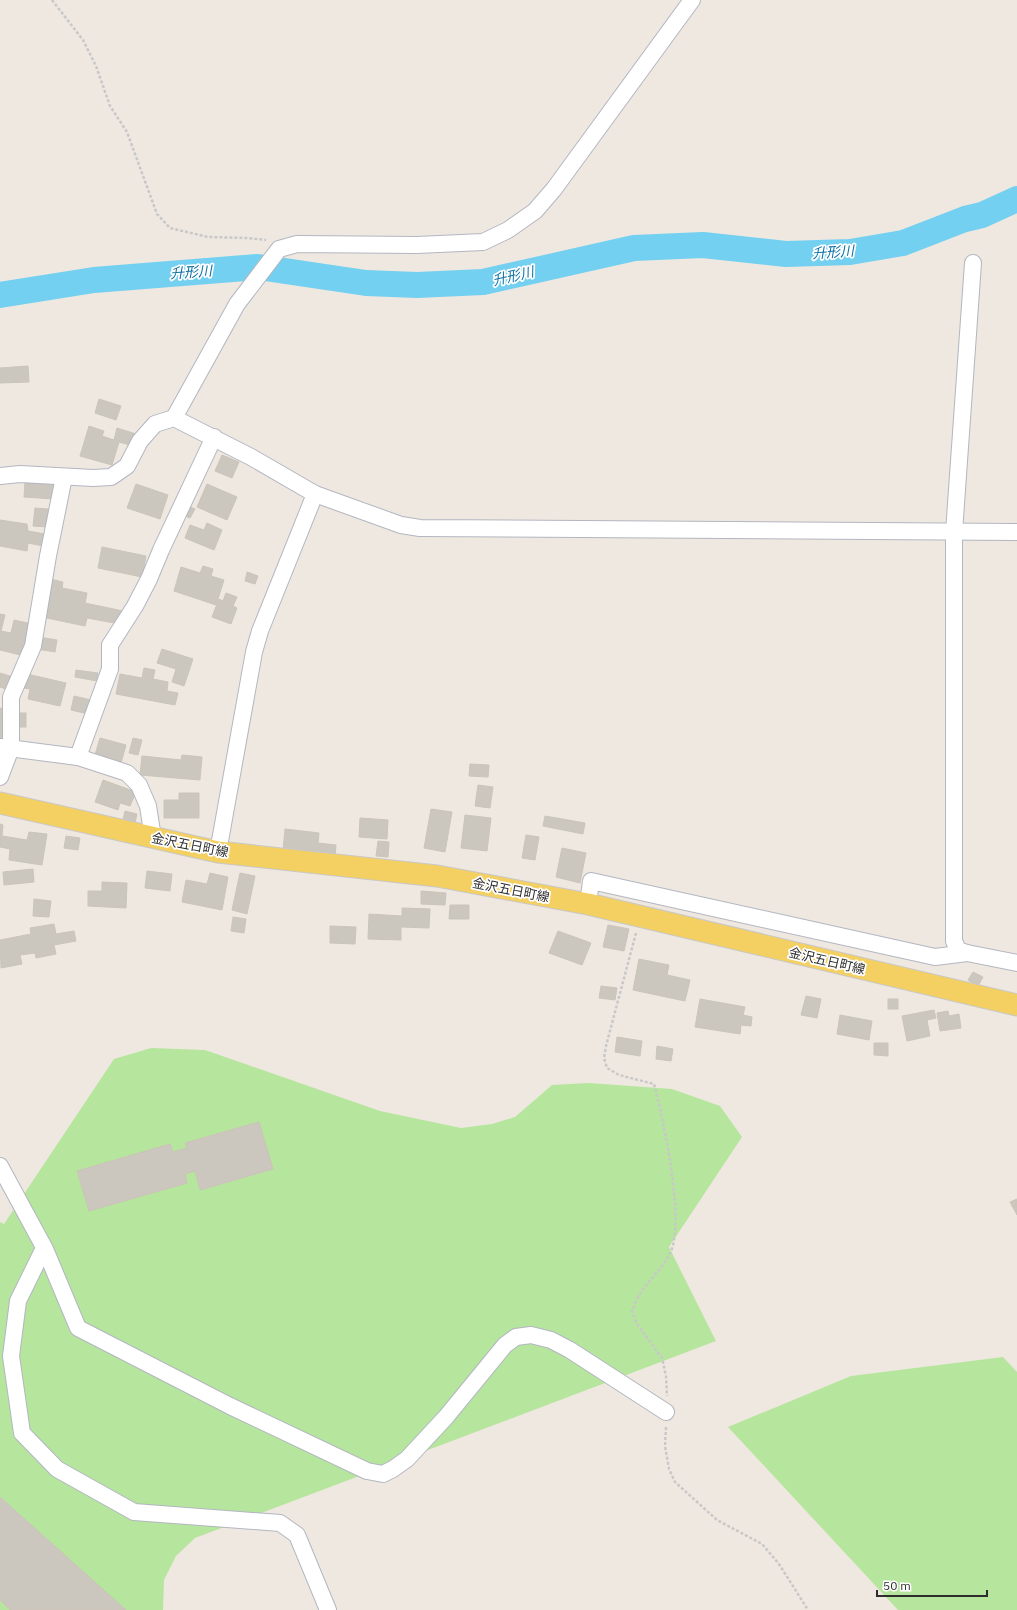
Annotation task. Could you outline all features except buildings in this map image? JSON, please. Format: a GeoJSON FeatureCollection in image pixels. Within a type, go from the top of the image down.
{"type":"FeatureCollection","features":[{"type":"Feature","properties":{"kind":"main road","name":"金沢五日町線"},"geometry":{"type":"LineString","coordinates":[[0,803],[218,852],[437,876],[588,904],[641,918],[1017,1005]]}},
{"type":"Feature","properties":{"kind":"street"},"geometry":{"type":"LineString","coordinates":[[174,418],[237,304],[274,245],[417,245],[483,242],[508,230],[535,211],[554,189],[692,0]]}},
{"type":"Feature","properties":{"kind":"street"},"geometry":{"type":"LineString","coordinates":[[973,263],[954,532],[954,941],[958,950],[1017,963]]}},
{"type":"Feature","properties":{"kind":"street"},"geometry":{"type":"LineString","coordinates":[[0,476],[20,474],[93,478],[111,477],[127,466],[140,442],[155,424],[174,418],[214,437],[315,494],[401,524],[420,528],[1017,532]]}},
{"type":"Feature","properties":{"kind":"street"},"geometry":{"type":"LineString","coordinates":[[78,757],[110,670],[110,645],[135,606],[149,579],[160,550],[214,437]]}},
{"type":"Feature","properties":{"kind":"street"},"geometry":{"type":"LineString","coordinates":[[0,777],[6,747],[11,697],[33,646],[48,556],[64,477]]}},
{"type":"Feature","properties":{"kind":"street"},"geometry":{"type":"LineString","coordinates":[[218,852],[254,652],[260,631],[315,494]]}},
{"type":"Feature","properties":{"kind":"street"},"geometry":{"type":"LineString","coordinates":[[6,747],[78,757],[127,773],[139,785],[148,806],[153,838]]}},
{"type":"Feature","properties":{"kind":"street"},"geometry":{"type":"LineString","coordinates":[[588,904],[591,880],[936,957],[967,953]]}},
{"type":"Feature","properties":{"kind":"street"},"geometry":{"type":"LineString","coordinates":[[0,1166],[44,1248],[78,1328],[230,1406],[367,1471],[383,1474],[394,1469],[407,1459],[446,1416],[505,1345],[516,1337],[531,1335],[551,1340],[570,1350],[666,1412]]}},
{"type":"Feature","properties":{"kind":"street"},"geometry":{"type":"LineString","coordinates":[[44,1248],[18,1301],[10,1356],[22,1433],[57,1469],[134,1512],[280,1524],[297,1535],[328,1610]]}},
{"type":"Feature","properties":{"kind":"path"},"geometry":{"type":"LineString","coordinates":[[52,0],[84,40],[96,66],[110,106],[127,132],[157,214],[170,228],[208,237],[247,238],[274,245]]}},
{"type":"Feature","properties":{"kind":"path"},"geometry":{"type":"LineString","coordinates":[[641,918],[604,1058],[606,1068],[619,1075],[654,1084],[667,1140],[676,1213],[675,1239],[671,1253],[638,1296],[632,1312],[637,1324],[662,1358],[666,1376],[665,1446],[669,1469],[675,1482],[717,1520],[762,1544],[779,1564],[808,1610]]}},
{"type":"Feature","properties":{"kind":"green space"},"geometry":{"type":"Polygon","coordinates":[[[151,1048],[205,1050],[380,1111],[461,1128],[492,1124],[515,1117],[552,1085],[589,1083],[672,1089],[720,1106],[742,1137],[669,1247],[716,1341],[195,1538],[176,1556],[164,1580],[163,1610],[0,1610],[0,1222],[4,1224],[114,1059],[151,1048]]]}},
{"type":"Feature","properties":{"kind":"green space"},"geometry":{"type":"Polygon","coordinates":[[[1003,1357],[1017,1372],[1017,1610],[898,1610],[728,1427],[851,1376],[1003,1357]]]}},
{"type":"Feature","properties":{"kind":"waterway","name":"升形川"},"geometry":{"type":"LineString","coordinates":[[0,295],[94,280],[258,267],[366,283],[417,285],[483,282],[634,248],[703,245],[786,254],[850,252],[903,243],[965,219],[982,215],[1017,199]]}}]}
